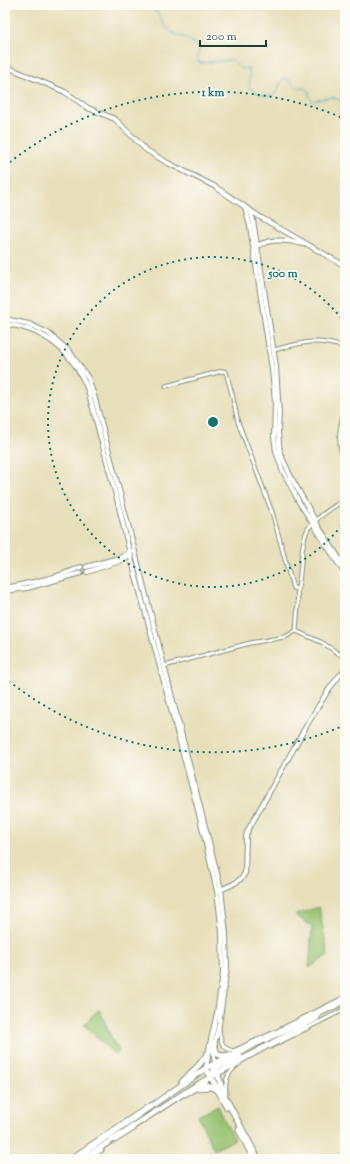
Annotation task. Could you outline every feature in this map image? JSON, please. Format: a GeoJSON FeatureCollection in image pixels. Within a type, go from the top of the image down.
{"type":"FeatureCollection","features":[{"type":"Feature","properties":{"kind":"highway"},"geometry":{"type":"LineString","coordinates":[[211,1078],[212,1071],[217,1066],[238,1053],[345,1000]]}},
{"type":"Feature","properties":{"kind":"highway"},"geometry":{"type":"LineString","coordinates":[[83,1159],[195,1086],[291,1032],[345,1004]]}},
{"type":"Feature","properties":{"kind":"highway"},"geometry":{"type":"LineString","coordinates":[[167,1093],[206,1071],[269,1042],[274,1036]]}},
{"type":"Feature","properties":{"kind":"highway"},"geometry":{"type":"LineString","coordinates":[[214,1043],[218,1055],[223,1056],[238,1053]]}},
{"type":"Feature","properties":{"kind":"highway"},"geometry":{"type":"LineString","coordinates":[[75,1159],[178,1087],[199,1065],[208,1052]]}},
{"type":"Feature","properties":{"kind":"highway"},"geometry":{"type":"LineString","coordinates":[[229,1067],[239,1064]]}},
{"type":"Feature","properties":{"kind":"highway"},"geometry":{"type":"LineString","coordinates":[[217,1066],[220,1073],[221,1086],[226,1098],[258,1159]]}},
{"type":"Feature","properties":{"kind":"highway"},"geometry":{"type":"LineString","coordinates":[[206,1071],[219,1092],[254,1159]]}},
{"type":"Feature","properties":{"kind":"highway"},"geometry":{"type":"LineString","coordinates":[[166,1104],[170,1096],[206,1071]]}},
{"type":"Feature","properties":{"kind":"highway"},"geometry":{"type":"LineString","coordinates":[[195,1086],[206,1085],[219,1092]]}},
{"type":"Feature","properties":{"kind":"main road"},"geometry":{"type":"LineString","coordinates":[[5,66],[65,92],[88,108],[115,119],[146,150],[166,162],[214,186],[250,210],[345,266]]}},
{"type":"Feature","properties":{"kind":"main road"},"geometry":{"type":"LineString","coordinates":[[245,206],[250,226],[272,369],[275,402],[274,437],[276,451],[286,476],[345,574]]}},
{"type":"Feature","properties":{"kind":"main road"},"geometry":{"type":"LineString","coordinates":[[250,210],[253,220],[274,350],[278,393],[278,432],[280,453],[314,522],[345,568]]}},
{"type":"Feature","properties":{"kind":"main road"},"geometry":{"type":"LineString","coordinates":[[257,246],[279,240],[290,240],[311,247]]}},
{"type":"Feature","properties":{"kind":"main road"},"geometry":{"type":"LineString","coordinates":[[5,319],[28,324],[48,333],[69,351],[88,378],[95,399],[122,501],[132,553],[198,814],[219,890],[223,974],[217,1013],[208,1052],[206,1071]]}},
{"type":"Feature","properties":{"kind":"main road"},"geometry":{"type":"LineString","coordinates":[[5,324],[23,327],[48,339],[65,353],[74,364],[83,378],[88,390],[164,666],[219,890],[226,934],[227,967],[219,1025],[213,1049],[217,1066]]}},
{"type":"Feature","properties":{"kind":"main road"},"geometry":{"type":"LineString","coordinates":[[5,588],[67,573],[132,553]]}},
{"type":"Feature","properties":{"kind":"main road"},"geometry":{"type":"LineString","coordinates":[[5,591],[27,588],[81,573],[85,574],[123,560],[132,553]]}},
{"type":"Feature","properties":{"kind":"main road"},"geometry":{"type":"LineString","coordinates":[[83,567],[88,569],[87,572]]}},
{"type":"Feature","properties":{"kind":"main road"},"geometry":{"type":"LineString","coordinates":[[81,573],[80,570],[83,567]]}},
{"type":"Feature","properties":{"kind":"main road"},"geometry":{"type":"LineString","coordinates":[[219,890],[243,877],[245,873],[246,836],[248,830],[308,723],[329,689],[345,671]]}},
{"type":"Feature","properties":{"kind":"street"},"geometry":{"type":"LineString","coordinates":[[274,350],[299,343],[315,341],[327,342],[345,347]]}},
{"type":"Feature","properties":{"kind":"street"},"geometry":{"type":"LineString","coordinates":[[166,386],[222,371],[226,372],[238,422],[272,512],[287,563],[292,587],[297,589]]}},
{"type":"Feature","properties":{"kind":"street"},"geometry":{"type":"LineString","coordinates":[[345,408],[340,433],[342,454],[345,460]]}},
{"type":"Feature","properties":{"kind":"street"},"geometry":{"type":"LineString","coordinates":[[296,631],[298,604],[297,589],[299,585],[306,532],[314,522],[345,499]]}},
{"type":"Feature","properties":{"kind":"street"},"geometry":{"type":"LineString","coordinates":[[164,666],[250,643],[285,637],[296,631]]}},
{"type":"Feature","properties":{"kind":"street"},"geometry":{"type":"LineString","coordinates":[[296,631],[322,643],[345,658]]}},
{"type":"Feature","properties":{"kind":"street"},"geometry":{"type":"LineString","coordinates":[[219,1025],[222,1044],[233,1051],[345,997]]}},
{"type":"Feature","properties":{"kind":"street"},"geometry":{"type":"LineString","coordinates":[[226,1098],[225,1082],[227,1076],[231,1070],[239,1064],[345,1009]]}},
{"type":"Feature","properties":{"kind":"street"},"geometry":{"type":"LineString","coordinates":[[304,1021],[319,1010]]}},
{"type":"Feature","properties":{"kind":"street"},"geometry":{"type":"LineString","coordinates":[[88,1159],[196,1089],[214,1088]]}},
{"type":"Feature","properties":{"kind":"street"},"geometry":{"type":"LineString","coordinates":[[69,1159],[167,1093]]}},
{"type":"Feature","properties":{"kind":"street"},"geometry":{"type":"LineString","coordinates":[[102,1150],[136,1124]]}},
{"type":"Feature","properties":{"kind":"green space"},"geometry":{"type":"Polygon","coordinates":[[[319,907],[328,955],[309,968],[312,926],[295,915],[319,907]]]}},
{"type":"Feature","properties":{"kind":"green space"},"geometry":{"type":"Polygon","coordinates":[[[98,1010],[100,1011],[115,1046],[117,1046],[119,1051],[115,1055],[84,1025],[98,1010]]]}},
{"type":"Feature","properties":{"kind":"green space"},"geometry":{"type":"Polygon","coordinates":[[[218,1106],[234,1140],[214,1150],[198,1116],[218,1106]]]}},
{"type":"Feature","properties":{"kind":"waterway"},"geometry":{"type":"LineString","coordinates":[[147,5],[157,12],[164,25],[171,32],[200,47],[198,55],[199,63],[232,60],[241,69],[248,68],[250,74],[249,87],[255,92],[267,96],[271,96],[277,91],[285,77],[299,89],[304,88],[309,91],[309,96],[313,101],[332,97],[344,102],[339,112],[345,122]]}}]}
